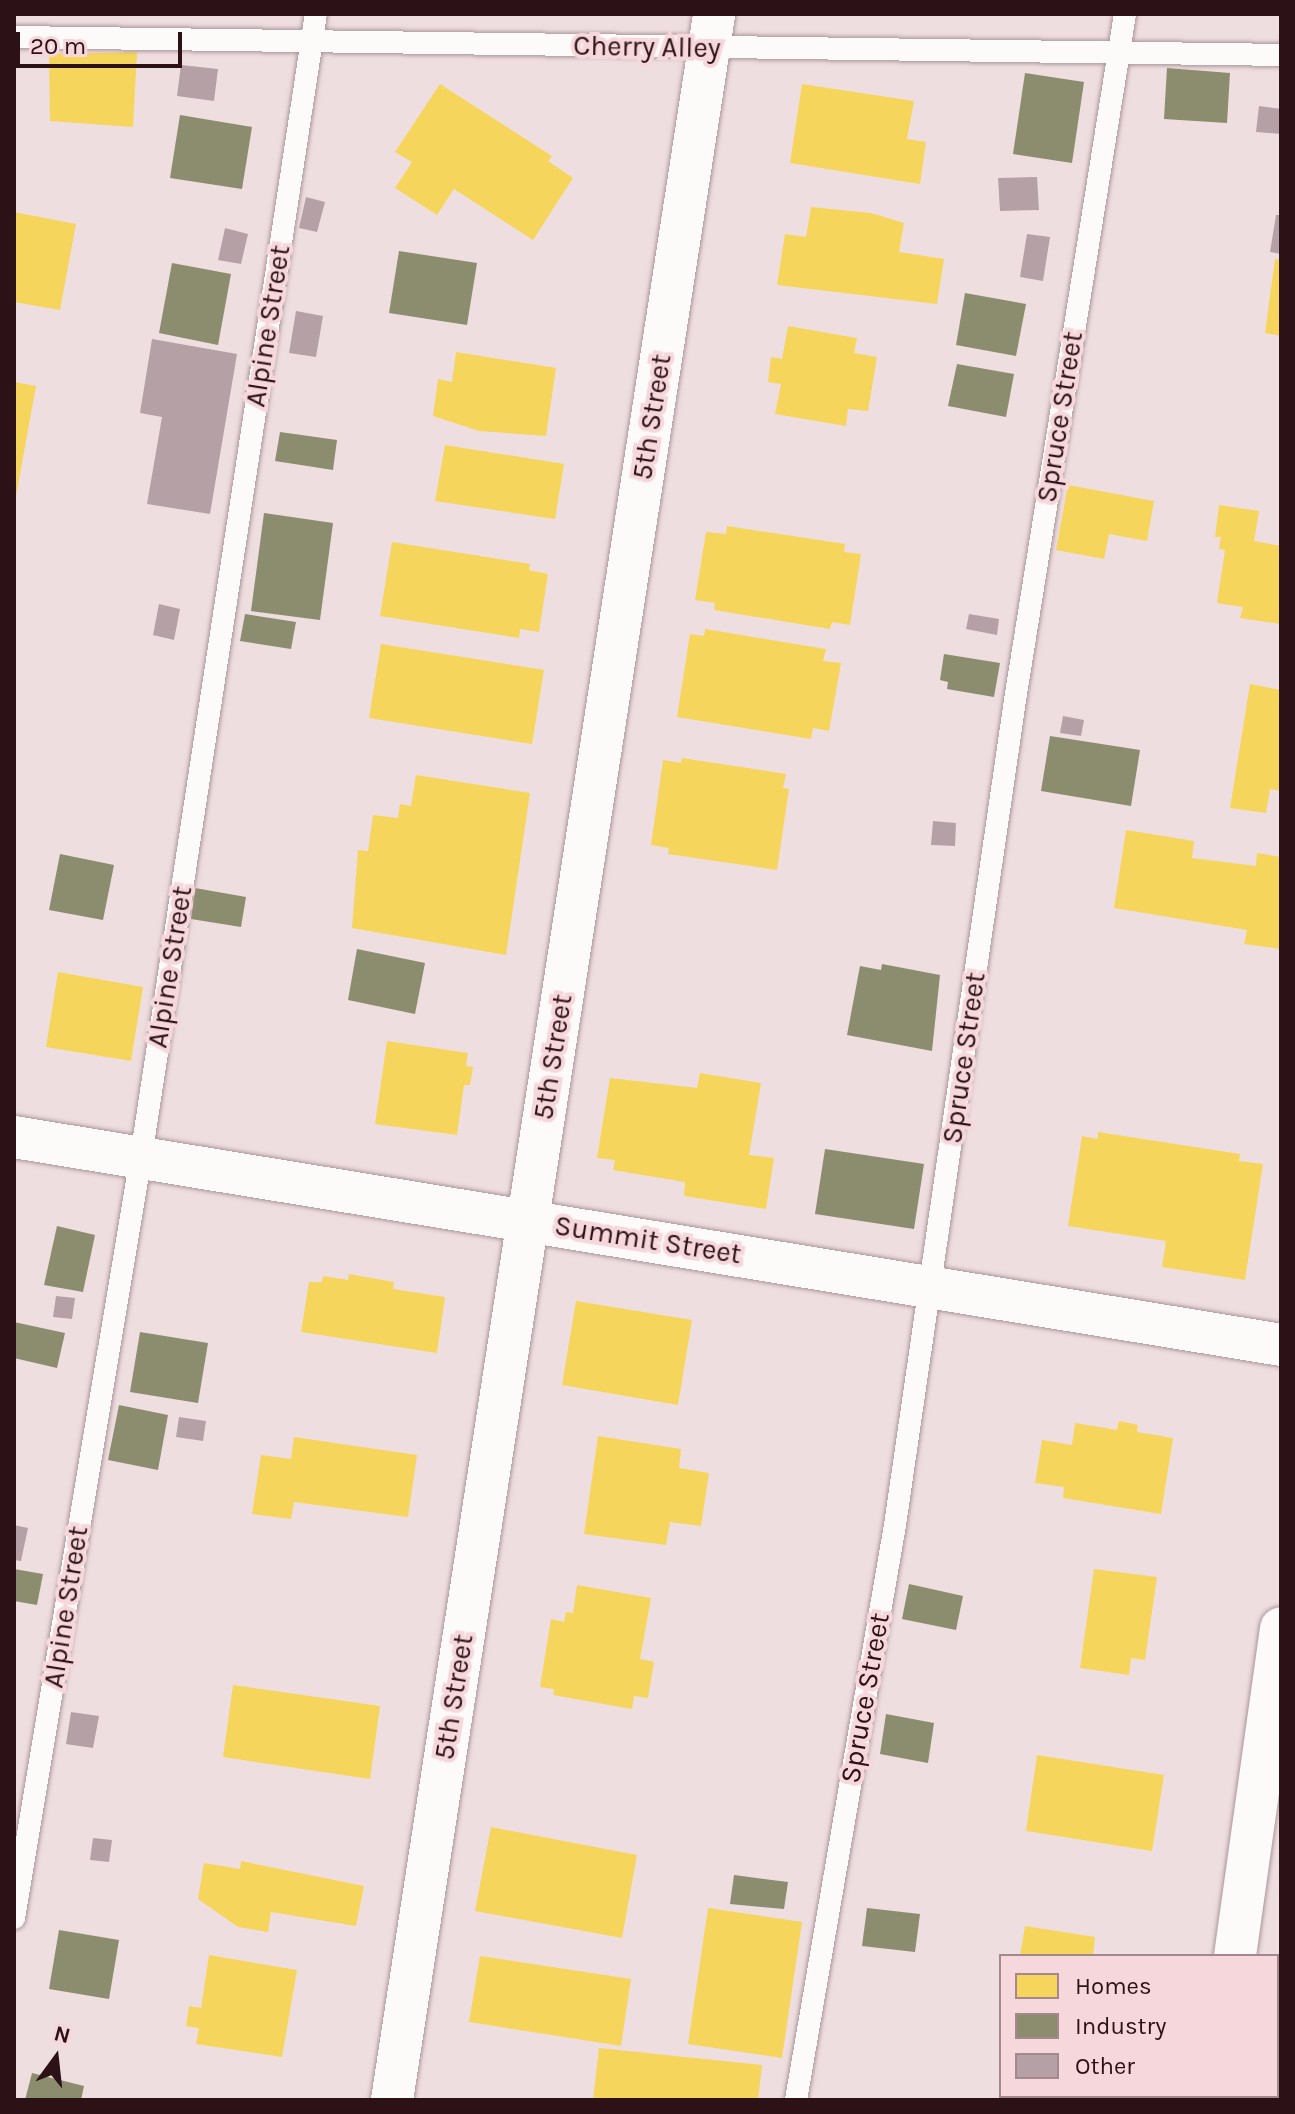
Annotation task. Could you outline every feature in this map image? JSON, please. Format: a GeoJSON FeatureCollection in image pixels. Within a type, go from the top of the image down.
{"type":"FeatureCollection","features":[{"type":"Feature","properties":{"kind":"street","name":"5th Street"},"geometry":{"type":"LineString","coordinates":[[392,2100],[711,31]]}},
{"type":"Feature","properties":{"kind":"street","name":"Summit Street"},"geometry":{"type":"LineString","coordinates":[[14,1137],[1281,1345]]}},
{"type":"Feature","properties":{"kind":"street"},"geometry":{"type":"LineString","coordinates":[[1235,1954],[1281,1628]]}},
{"type":"Feature","properties":{"kind":"lane","name":"Alpine Street"},"geometry":{"type":"LineString","coordinates":[[14,1918],[141,1157],[316,14]]}},
{"type":"Feature","properties":{"kind":"lane","name":"Spruce Street"},"geometry":{"type":"LineString","coordinates":[[796,2100],[931,1286],[1012,716],[1125,14]]}},
{"type":"Feature","properties":{"kind":"lane","name":"Cherry Alley"},"geometry":{"type":"LineString","coordinates":[[14,37],[311,43],[711,31],[1118,53],[1281,55]]}},
{"type":"Feature","properties":{"kind":"building: Homes"},"geometry":{"type":"Polygon","coordinates":[[[137,52],[133,127],[50,121],[49,54],[137,52]]]}},
{"type":"Feature","properties":{"kind":"building: Homes"},"geometry":{"type":"Polygon","coordinates":[[[440,84],[552,156],[548,161],[573,178],[533,240],[454,189],[437,215],[395,188],[412,162],[395,152],[440,84]]]}},
{"type":"Feature","properties":{"kind":"building: Homes"},"geometry":{"type":"Polygon","coordinates":[[[802,84],[914,101],[907,139],[926,142],[920,184],[790,163],[802,84]]]}},
{"type":"Feature","properties":{"kind":"building: Homes"},"geometry":{"type":"Polygon","coordinates":[[[811,207],[871,213],[904,223],[899,252],[944,259],[937,304],[777,285],[785,234],[806,237],[811,207]]]}},
{"type":"Feature","properties":{"kind":"building: Homes"},"geometry":{"type":"Polygon","coordinates":[[[14,212],[76,224],[60,310],[14,302],[14,212]]]}},
{"type":"Feature","properties":{"kind":"building: Homes"},"geometry":{"type":"Polygon","coordinates":[[[1275,259],[1281,260],[1281,336],[1265,333],[1275,259]]]}},
{"type":"Feature","properties":{"kind":"building: Homes"},"geometry":{"type":"Polygon","coordinates":[[[788,326],[857,338],[854,353],[877,357],[868,411],[848,409],[846,426],[775,414],[781,384],[768,382],[771,357],[782,359],[788,326]]]}},
{"type":"Feature","properties":{"kind":"building: Homes"},"geometry":{"type":"Polygon","coordinates":[[[456,352],[556,368],[546,436],[479,431],[433,416],[438,379],[452,382],[456,352]]]}},
{"type":"Feature","properties":{"kind":"building: Homes"},"geometry":{"type":"Polygon","coordinates":[[[14,382],[36,386],[16,496],[14,496],[14,382]]]}},
{"type":"Feature","properties":{"kind":"building: Homes"},"geometry":{"type":"Polygon","coordinates":[[[445,445],[564,464],[555,519],[435,501],[445,445]]]}},
{"type":"Feature","properties":{"kind":"building: Homes"},"geometry":{"type":"Polygon","coordinates":[[[1068,485],[1154,501],[1147,541],[1109,534],[1104,559],[1056,550],[1068,485]]]}},
{"type":"Feature","properties":{"kind":"building: Homes"},"geometry":{"type":"Polygon","coordinates":[[[1219,505],[1259,511],[1254,541],[1281,546],[1281,624],[1240,618],[1243,607],[1217,603],[1225,550],[1219,549],[1221,537],[1215,537],[1219,505]]]}},
{"type":"Feature","properties":{"kind":"building: Homes"},"geometry":{"type":"Polygon","coordinates":[[[727,526],[845,544],[844,552],[861,554],[850,625],[832,622],[830,629],[714,610],[715,603],[695,600],[706,532],[726,534],[727,526]]]}},
{"type":"Feature","properties":{"kind":"building: Homes"},"geometry":{"type":"Polygon","coordinates":[[[392,542],[530,564],[529,570],[548,574],[539,632],[520,629],[519,638],[380,616],[392,542]]]}},
{"type":"Feature","properties":{"kind":"building: Homes"},"geometry":{"type":"Polygon","coordinates":[[[705,629],[826,649],[823,661],[841,663],[829,731],[813,728],[811,739],[677,717],[690,634],[704,636],[705,629]]]}},
{"type":"Feature","properties":{"kind":"building: Homes"},"geometry":{"type":"Polygon","coordinates":[[[381,644],[544,670],[532,744],[369,718],[381,644]]]}},
{"type":"Feature","properties":{"kind":"building: Homes"},"geometry":{"type":"Polygon","coordinates":[[[1250,684],[1281,690],[1281,791],[1270,789],[1266,813],[1230,808],[1250,684]]]}},
{"type":"Feature","properties":{"kind":"building: Homes"},"geometry":{"type":"Polygon","coordinates":[[[682,758],[786,774],[783,788],[789,789],[777,870],[668,854],[669,848],[651,845],[663,760],[681,763],[682,758]]]}},
{"type":"Feature","properties":{"kind":"building: Homes"},"geometry":{"type":"Polygon","coordinates":[[[416,775],[530,793],[506,955],[352,928],[358,850],[368,851],[373,815],[398,818],[400,804],[411,806],[416,775]]]}},
{"type":"Feature","properties":{"kind":"building: Homes"},"geometry":{"type":"Polygon","coordinates":[[[1126,830],[1194,841],[1192,858],[1256,866],[1257,853],[1281,857],[1281,949],[1244,944],[1247,930],[1114,908],[1126,830]]]}},
{"type":"Feature","properties":{"kind":"building: Homes"},"geometry":{"type":"Polygon","coordinates":[[[58,972],[143,987],[131,1061],[46,1047],[58,972]]]}},
{"type":"Feature","properties":{"kind":"building: Homes"},"geometry":{"type":"Polygon","coordinates":[[[387,1041],[468,1053],[466,1066],[473,1067],[470,1085],[464,1085],[457,1135],[375,1124],[387,1041]]]}},
{"type":"Feature","properties":{"kind":"building: Homes"},"geometry":{"type":"Polygon","coordinates":[[[700,1073],[761,1083],[749,1155],[774,1158],[766,1209],[684,1196],[685,1182],[613,1170],[615,1160],[597,1158],[610,1078],[697,1088],[700,1073]]]}},
{"type":"Feature","properties":{"kind":"building: Homes"},"geometry":{"type":"Polygon","coordinates":[[[1098,1132],[1240,1154],[1239,1161],[1263,1164],[1245,1280],[1162,1267],[1166,1241],[1068,1226],[1082,1136],[1098,1139],[1098,1132]]]}},
{"type":"Feature","properties":{"kind":"building: Homes"},"geometry":{"type":"Polygon","coordinates":[[[349,1274],[394,1282],[393,1289],[445,1297],[437,1353],[301,1332],[309,1282],[322,1282],[323,1276],[348,1280],[349,1274]]]}},
{"type":"Feature","properties":{"kind":"building: Homes"},"geometry":{"type":"Polygon","coordinates":[[[576,1301],[692,1320],[678,1405],[562,1385],[576,1301]]]}},
{"type":"Feature","properties":{"kind":"building: Homes"},"geometry":{"type":"Polygon","coordinates":[[[1119,1421],[1138,1425],[1137,1432],[1173,1438],[1161,1514],[1063,1498],[1064,1487],[1035,1483],[1042,1440],[1072,1445],[1075,1423],[1117,1430],[1119,1421]]]}},
{"type":"Feature","properties":{"kind":"building: Homes"},"geometry":{"type":"Polygon","coordinates":[[[598,1436],[681,1449],[679,1468],[709,1473],[701,1526],[670,1522],[666,1545],[584,1534],[598,1436]]]}},
{"type":"Feature","properties":{"kind":"building: Homes"},"geometry":{"type":"Polygon","coordinates":[[[294,1437],[417,1455],[408,1517],[294,1502],[291,1519],[252,1514],[261,1455],[291,1459],[294,1437]]]}},
{"type":"Feature","properties":{"kind":"building: Homes"},"geometry":{"type":"Polygon","coordinates":[[[1094,1569],[1157,1577],[1145,1660],[1131,1658],[1129,1675],[1080,1668],[1094,1569]]]}},
{"type":"Feature","properties":{"kind":"building: Homes"},"geometry":{"type":"Polygon","coordinates":[[[577,1585],[651,1598],[640,1659],[654,1662],[648,1698],[634,1696],[632,1709],[553,1695],[554,1689],[540,1687],[551,1619],[564,1622],[566,1612],[573,1613],[577,1585]]]}},
{"type":"Feature","properties":{"kind":"building: Homes"},"geometry":{"type":"Polygon","coordinates":[[[233,1685],[380,1706],[370,1779],[223,1757],[233,1685]]]}},
{"type":"Feature","properties":{"kind":"building: Homes"},"geometry":{"type":"Polygon","coordinates":[[[1037,1755],[1164,1775],[1152,1851],[1026,1831],[1037,1755]]]}},
{"type":"Feature","properties":{"kind":"building: Homes"},"geometry":{"type":"Polygon","coordinates":[[[491,1827],[637,1855],[622,1938],[475,1911],[491,1827]]]}},
{"type":"Feature","properties":{"kind":"building: Homes"},"geometry":{"type":"Polygon","coordinates":[[[241,1861],[364,1886],[356,1926],[271,1912],[268,1932],[238,1927],[198,1899],[204,1863],[240,1869],[241,1861]]]}},
{"type":"Feature","properties":{"kind":"building: Homes"},"geometry":{"type":"Polygon","coordinates":[[[708,1908],[802,1922],[782,2058],[688,2044],[708,1908]]]}},
{"type":"Feature","properties":{"kind":"building: Homes"},"geometry":{"type":"Polygon","coordinates":[[[1025,1926],[1095,1937],[1093,1954],[1020,1954],[1025,1926]]]}},
{"type":"Feature","properties":{"kind":"building: Homes"},"geometry":{"type":"Polygon","coordinates":[[[209,1955],[297,1970],[282,2057],[196,2044],[199,2028],[186,2026],[189,2006],[201,2008],[209,1955]]]}},
{"type":"Feature","properties":{"kind":"building: Homes"},"geometry":{"type":"Polygon","coordinates":[[[480,1956],[631,1979],[621,2046],[469,2022],[480,1956]]]}},
{"type":"Feature","properties":{"kind":"building: Homes"},"geometry":{"type":"Polygon","coordinates":[[[599,2048],[762,2065],[758,2100],[593,2100],[599,2048]]]}},
{"type":"Feature","properties":{"kind":"building: Industry"},"geometry":{"type":"Polygon","coordinates":[[[1167,68],[1230,73],[1227,123],[1164,119],[1167,68]]]}},
{"type":"Feature","properties":{"kind":"building: Industry"},"geometry":{"type":"Polygon","coordinates":[[[1025,73],[1084,82],[1072,163],[1013,154],[1025,73]]]}},
{"type":"Feature","properties":{"kind":"building: Industry"},"geometry":{"type":"Polygon","coordinates":[[[180,115],[252,127],[242,189],[170,178],[180,115]]]}},
{"type":"Feature","properties":{"kind":"building: Industry"},"geometry":{"type":"Polygon","coordinates":[[[399,251],[477,263],[467,325],[389,313],[399,251]]]}},
{"type":"Feature","properties":{"kind":"building: Industry"},"geometry":{"type":"Polygon","coordinates":[[[172,263],[231,274],[218,345],[159,333],[172,263]]]}},
{"type":"Feature","properties":{"kind":"building: Industry"},"geometry":{"type":"Polygon","coordinates":[[[965,293],[1026,304],[1016,356],[956,345],[965,293]]]}},
{"type":"Feature","properties":{"kind":"building: Industry"},"geometry":{"type":"Polygon","coordinates":[[[957,364],[1014,374],[1006,417],[948,406],[957,364]]]}},
{"type":"Feature","properties":{"kind":"building: Industry"},"geometry":{"type":"Polygon","coordinates":[[[280,432],[337,440],[333,470],[275,461],[280,432]]]}},
{"type":"Feature","properties":{"kind":"building: Industry"},"geometry":{"type":"Polygon","coordinates":[[[264,513],[333,523],[320,620],[251,611],[264,513]]]}},
{"type":"Feature","properties":{"kind":"building: Industry"},"geometry":{"type":"Polygon","coordinates":[[[245,614],[296,622],[291,649],[240,641],[245,614]]]}},
{"type":"Feature","properties":{"kind":"building: Industry"},"geometry":{"type":"Polygon","coordinates":[[[944,654],[1000,663],[994,697],[947,689],[948,682],[940,680],[944,654]]]}},
{"type":"Feature","properties":{"kind":"building: Industry"},"geometry":{"type":"Polygon","coordinates":[[[1050,736],[1140,750],[1131,806],[1041,791],[1050,736]]]}},
{"type":"Feature","properties":{"kind":"building: Industry"},"geometry":{"type":"Polygon","coordinates":[[[60,854],[114,865],[103,920],[49,910],[60,854]]]}},
{"type":"Feature","properties":{"kind":"building: Industry"},"geometry":{"type":"Polygon","coordinates":[[[195,888],[246,897],[241,927],[191,919],[195,888]]]}},
{"type":"Feature","properties":{"kind":"building: Industry"},"geometry":{"type":"Polygon","coordinates":[[[357,949],[425,963],[415,1014],[348,1000],[357,949]]]}},
{"type":"Feature","properties":{"kind":"building: Industry"},"geometry":{"type":"Polygon","coordinates":[[[882,964],[940,975],[932,1051],[847,1035],[860,966],[881,970],[882,964]]]}},
{"type":"Feature","properties":{"kind":"building: Industry"},"geometry":{"type":"Polygon","coordinates":[[[825,1149],[924,1164],[914,1229],[815,1214],[825,1149]]]}},
{"type":"Feature","properties":{"kind":"building: Industry"},"geometry":{"type":"Polygon","coordinates":[[[57,1226],[95,1235],[83,1292],[44,1285],[57,1226]]]}},
{"type":"Feature","properties":{"kind":"building: Industry"},"geometry":{"type":"Polygon","coordinates":[[[14,1322],[65,1333],[57,1368],[14,1358],[14,1322]]]}},
{"type":"Feature","properties":{"kind":"building: Industry"},"geometry":{"type":"Polygon","coordinates":[[[140,1332],[208,1343],[198,1403],[130,1392],[140,1332]]]}},
{"type":"Feature","properties":{"kind":"building: Industry"},"geometry":{"type":"Polygon","coordinates":[[[119,1405],[168,1415],[158,1470],[108,1460],[119,1405]]]}},
{"type":"Feature","properties":{"kind":"building: Industry"},"geometry":{"type":"Polygon","coordinates":[[[14,1569],[43,1574],[37,1605],[14,1601],[14,1569]]]}},
{"type":"Feature","properties":{"kind":"building: Industry"},"geometry":{"type":"Polygon","coordinates":[[[909,1584],[963,1596],[956,1630],[902,1619],[909,1584]]]}},
{"type":"Feature","properties":{"kind":"building: Industry"},"geometry":{"type":"Polygon","coordinates":[[[886,1714],[934,1723],[928,1763],[880,1754],[886,1714]]]}},
{"type":"Feature","properties":{"kind":"building: Industry"},"geometry":{"type":"Polygon","coordinates":[[[734,1875],[788,1882],[784,1909],[730,1904],[734,1875]]]}},
{"type":"Feature","properties":{"kind":"building: Industry"},"geometry":{"type":"Polygon","coordinates":[[[867,1908],[920,1914],[915,1952],[862,1946],[867,1908]]]}},
{"type":"Feature","properties":{"kind":"building: Industry"},"geometry":{"type":"Polygon","coordinates":[[[59,1930],[119,1940],[109,1999],[49,1989],[59,1930]]]}},
{"type":"Feature","properties":{"kind":"building: Industry"},"geometry":{"type":"Polygon","coordinates":[[[32,2073],[84,2086],[81,2100],[25,2100],[32,2073]]]}},
{"type":"Feature","properties":{"kind":"building: Other"},"geometry":{"type":"Polygon","coordinates":[[[181,65],[218,69],[214,101],[177,96],[181,65]]]}},
{"type":"Feature","properties":{"kind":"building: Other"},"geometry":{"type":"Polygon","coordinates":[[[1259,106],[1281,109],[1281,134],[1256,132],[1259,106]]]}},
{"type":"Feature","properties":{"kind":"building: Other"},"geometry":{"type":"Polygon","coordinates":[[[1037,177],[1039,210],[1000,211],[998,178],[1037,177]]]}},
{"type":"Feature","properties":{"kind":"building: Other"},"geometry":{"type":"Polygon","coordinates":[[[306,197],[325,202],[317,232],[299,228],[306,197]]]}},
{"type":"Feature","properties":{"kind":"building: Other"},"geometry":{"type":"Polygon","coordinates":[[[1276,215],[1281,215],[1281,254],[1270,252],[1276,215]]]}},
{"type":"Feature","properties":{"kind":"building: Other"},"geometry":{"type":"Polygon","coordinates":[[[225,228],[248,234],[241,264],[218,260],[225,228]]]}},
{"type":"Feature","properties":{"kind":"building: Other"},"geometry":{"type":"Polygon","coordinates":[[[1027,234],[1050,237],[1043,281],[1020,277],[1027,234]]]}},
{"type":"Feature","properties":{"kind":"building: Other"},"geometry":{"type":"Polygon","coordinates":[[[296,311],[323,316],[316,357],[289,353],[296,311]]]}},
{"type":"Feature","properties":{"kind":"building: Other"},"geometry":{"type":"Polygon","coordinates":[[[152,339],[237,354],[210,514],[147,504],[162,417],[140,413],[152,339]]]}},
{"type":"Feature","properties":{"kind":"building: Other"},"geometry":{"type":"Polygon","coordinates":[[[159,604],[180,609],[174,640],[153,635],[159,604]]]}},
{"type":"Feature","properties":{"kind":"building: Other"},"geometry":{"type":"Polygon","coordinates":[[[969,614],[999,619],[997,635],[966,629],[969,614]]]}},
{"type":"Feature","properties":{"kind":"building: Other"},"geometry":{"type":"Polygon","coordinates":[[[1063,716],[1084,720],[1081,736],[1060,733],[1063,716]]]}},
{"type":"Feature","properties":{"kind":"building: Other"},"geometry":{"type":"Polygon","coordinates":[[[933,821],[956,823],[955,846],[931,845],[933,821]]]}},
{"type":"Feature","properties":{"kind":"building: Other"},"geometry":{"type":"Polygon","coordinates":[[[56,1296],[75,1298],[72,1319],[53,1317],[56,1296]]]}},
{"type":"Feature","properties":{"kind":"building: Other"},"geometry":{"type":"Polygon","coordinates":[[[179,1417],[206,1421],[203,1441],[176,1437],[179,1417]]]}},
{"type":"Feature","properties":{"kind":"building: Other"},"geometry":{"type":"Polygon","coordinates":[[[14,1525],[28,1528],[21,1561],[14,1560],[14,1525]]]}},
{"type":"Feature","properties":{"kind":"building: Other"},"geometry":{"type":"Polygon","coordinates":[[[71,1712],[99,1716],[93,1748],[66,1744],[71,1712]]]}},
{"type":"Feature","properties":{"kind":"building: Other"},"geometry":{"type":"Polygon","coordinates":[[[93,1838],[112,1840],[109,1862],[90,1860],[93,1838]]]}}]}
